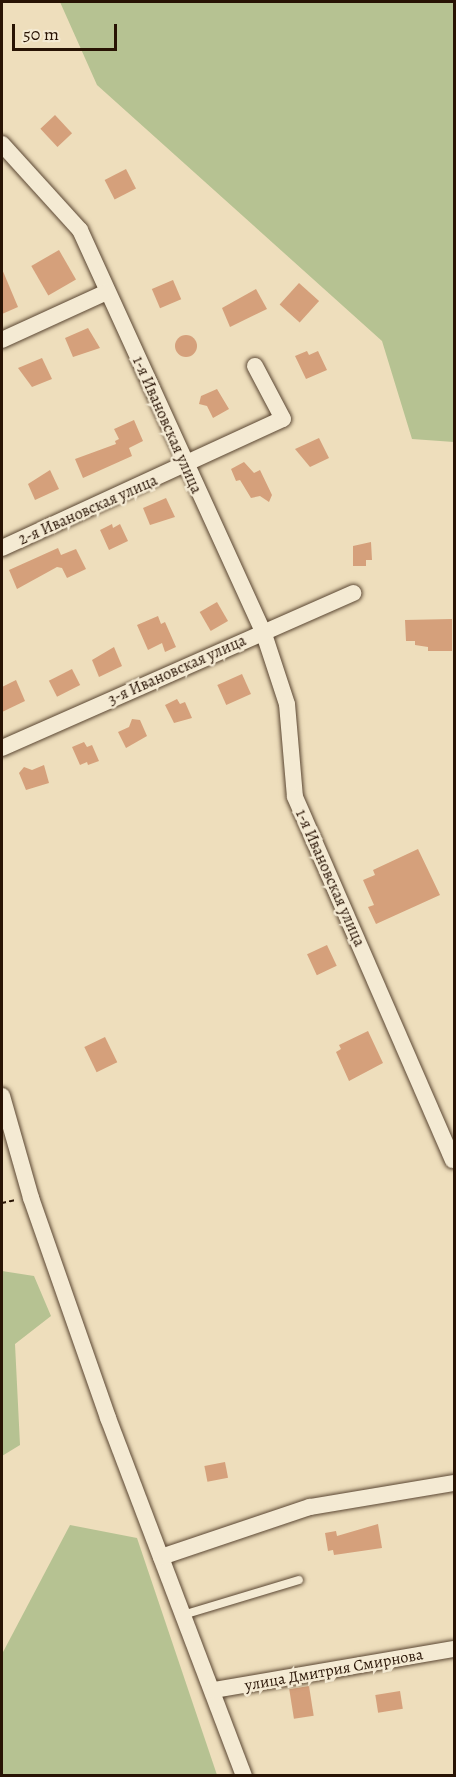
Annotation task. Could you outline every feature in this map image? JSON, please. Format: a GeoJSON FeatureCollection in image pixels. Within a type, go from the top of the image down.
{"type":"FeatureCollection","features":[{"type":"Feature","properties":{"kind":"street","name":"1-я Ивановская улица"},"geometry":{"type":"LineString","coordinates":[[2,144],[80,230],[185,466],[263,631],[287,704],[295,797],[453,1160]]}},
{"type":"Feature","properties":{"kind":"street"},"geometry":{"type":"LineString","coordinates":[[2,340],[107,291]]}},
{"type":"Feature","properties":{"kind":"street","name":"2-я Ивановская улица"},"geometry":{"type":"LineString","coordinates":[[2,549],[283,419],[255,366]]}},
{"type":"Feature","properties":{"kind":"street","name":"3-я Ивановская улица"},"geometry":{"type":"LineString","coordinates":[[2,748],[353,593]]}},
{"type":"Feature","properties":{"kind":"street"},"geometry":{"type":"LineString","coordinates":[[2,1096],[31,1198],[161,1557],[214,1690],[244,1776]]}},
{"type":"Feature","properties":{"kind":"street"},"geometry":{"type":"LineString","coordinates":[[161,1557],[310,1507],[454,1483]]}},
{"type":"Feature","properties":{"kind":"street","name":"улица Дмитрия Смирнова"},"geometry":{"type":"LineString","coordinates":[[214,1690],[454,1649]]}},
{"type":"Feature","properties":{"kind":"lane"},"geometry":{"type":"LineString","coordinates":[[183,1615],[299,1580]]}},
{"type":"Feature","properties":{"kind":"green space"},"geometry":{"type":"Polygon","coordinates":[[[60,2],[454,2],[454,442],[412,439],[382,341],[97,85],[60,2]]]}},
{"type":"Feature","properties":{"kind":"green space"},"geometry":{"type":"Polygon","coordinates":[[[2,1271],[34,1276],[51,1316],[15,1344],[20,1445],[2,1456],[2,1271]]]}},
{"type":"Feature","properties":{"kind":"green space"},"geometry":{"type":"Polygon","coordinates":[[[70,1525],[137,1538],[217,1775],[2,1775],[2,1654],[70,1525]]]}},
{"type":"Feature","properties":{"kind":"building"},"geometry":{"type":"Polygon","coordinates":[[[55,115],[72,133],[57,147],[40,129],[55,115]]]}},
{"type":"Feature","properties":{"kind":"building"},"geometry":{"type":"Polygon","coordinates":[[[126,169],[136,189],[115,199],[105,180],[126,169]]]}},
{"type":"Feature","properties":{"kind":"building"},"geometry":{"type":"Polygon","coordinates":[[[59,250],[76,279],[48,295],[31,266],[59,250]]]}},
{"type":"Feature","properties":{"kind":"building"},"geometry":{"type":"Polygon","coordinates":[[[2,269],[18,307],[2,314],[2,269]]]}},
{"type":"Feature","properties":{"kind":"building"},"geometry":{"type":"Polygon","coordinates":[[[173,280],[181,299],[160,308],[152,289],[173,280]]]}},
{"type":"Feature","properties":{"kind":"building"},"geometry":{"type":"Polygon","coordinates":[[[299,283],[319,301],[300,323],[280,305],[299,283]]]}},
{"type":"Feature","properties":{"kind":"building"},"geometry":{"type":"Polygon","coordinates":[[[256,289],[267,309],[230,327],[222,308],[256,289]]]}},
{"type":"Feature","properties":{"kind":"building"},"geometry":{"type":"Polygon","coordinates":[[[88,328],[100,348],[73,357],[65,338],[88,328]]]}},
{"type":"Feature","properties":{"kind":"building"},"geometry":{"type":"Polygon","coordinates":[[[186,335],[194,338],[197,346],[194,354],[186,357],[178,354],[175,346],[178,338],[186,335]]]}},
{"type":"Feature","properties":{"kind":"building"},"geometry":{"type":"Polygon","coordinates":[[[307,351],[309,355],[318,351],[327,370],[306,379],[295,356],[307,351]]]}},
{"type":"Feature","properties":{"kind":"building"},"geometry":{"type":"Polygon","coordinates":[[[42,358],[52,379],[32,387],[18,368],[42,358]]]}},
{"type":"Feature","properties":{"kind":"building"},"geometry":{"type":"Polygon","coordinates":[[[217,389],[229,409],[213,418],[207,406],[199,404],[201,396],[217,389]]]}},
{"type":"Feature","properties":{"kind":"building"},"geometry":{"type":"Polygon","coordinates":[[[134,420],[143,441],[129,448],[132,456],[83,478],[75,459],[116,444],[115,441],[119,439],[114,429],[134,420]]]}},
{"type":"Feature","properties":{"kind":"building"},"geometry":{"type":"Polygon","coordinates":[[[319,438],[329,458],[310,467],[295,449],[319,438]]]}},
{"type":"Feature","properties":{"kind":"building"},"geometry":{"type":"Polygon","coordinates":[[[244,462],[254,473],[260,470],[272,495],[269,502],[260,496],[251,498],[240,480],[236,481],[231,469],[244,462]]]}},
{"type":"Feature","properties":{"kind":"building"},"geometry":{"type":"Polygon","coordinates":[[[50,470],[59,489],[35,500],[28,484],[50,470]]]}},
{"type":"Feature","properties":{"kind":"building"},"geometry":{"type":"Polygon","coordinates":[[[166,498],[175,517],[150,525],[143,508],[166,498]]]}},
{"type":"Feature","properties":{"kind":"building"},"geometry":{"type":"Polygon","coordinates":[[[112,524],[113,528],[120,524],[128,541],[109,550],[100,530],[112,524]]]}},
{"type":"Feature","properties":{"kind":"building"},"geometry":{"type":"Polygon","coordinates":[[[371,542],[372,560],[366,560],[366,566],[353,566],[353,546],[371,542]]]}},
{"type":"Feature","properties":{"kind":"building"},"geometry":{"type":"Polygon","coordinates":[[[58,548],[61,555],[76,549],[86,569],[67,578],[62,568],[57,567],[17,589],[9,570],[58,548]]]}},
{"type":"Feature","properties":{"kind":"building"},"geometry":{"type":"Polygon","coordinates":[[[217,602],[228,621],[211,631],[200,612],[217,602]]]}},
{"type":"Feature","properties":{"kind":"building"},"geometry":{"type":"Polygon","coordinates":[[[158,616],[161,624],[165,622],[176,647],[165,652],[162,643],[148,650],[137,625],[158,616]]]}},
{"type":"Feature","properties":{"kind":"building"},"geometry":{"type":"Polygon","coordinates":[[[452,619],[452,651],[428,651],[428,647],[415,645],[415,641],[406,641],[405,620],[452,619]]]}},
{"type":"Feature","properties":{"kind":"building"},"geometry":{"type":"Polygon","coordinates":[[[114,647],[122,666],[99,677],[92,660],[114,647]]]}},
{"type":"Feature","properties":{"kind":"building"},"geometry":{"type":"Polygon","coordinates":[[[72,669],[80,685],[57,697],[49,681],[72,669]]]}},
{"type":"Feature","properties":{"kind":"building"},"geometry":{"type":"Polygon","coordinates":[[[242,674],[251,694],[226,705],[217,685],[242,674]]]}},
{"type":"Feature","properties":{"kind":"building"},"geometry":{"type":"Polygon","coordinates":[[[16,680],[25,701],[2,712],[2,687],[16,680]]]}},
{"type":"Feature","properties":{"kind":"building"},"geometry":{"type":"Polygon","coordinates":[[[177,699],[180,704],[185,702],[192,718],[174,723],[165,705],[177,699]]]}},
{"type":"Feature","properties":{"kind":"building"},"geometry":{"type":"Polygon","coordinates":[[[132,719],[140,720],[147,736],[126,748],[118,732],[129,727],[132,719]]]}},
{"type":"Feature","properties":{"kind":"building"},"geometry":{"type":"Polygon","coordinates":[[[84,742],[87,747],[92,745],[99,761],[80,765],[72,747],[84,742]]]}},
{"type":"Feature","properties":{"kind":"building"},"geometry":{"type":"Polygon","coordinates":[[[44,765],[49,783],[26,790],[19,773],[24,767],[32,770],[44,765]]]}},
{"type":"Feature","properties":{"kind":"building"},"geometry":{"type":"Polygon","coordinates":[[[418,849],[440,895],[376,924],[368,907],[374,905],[363,880],[375,875],[373,870],[418,849]]]}},
{"type":"Feature","properties":{"kind":"building"},"geometry":{"type":"Polygon","coordinates":[[[327,945],[337,966],[317,975],[307,954],[327,945]]]}},
{"type":"Feature","properties":{"kind":"building"},"geometry":{"type":"Polygon","coordinates":[[[368,1031],[383,1063],[349,1081],[336,1052],[341,1049],[339,1045],[368,1031]]]}},
{"type":"Feature","properties":{"kind":"building"},"geometry":{"type":"Polygon","coordinates":[[[105,1037],[117,1062],[97,1072],[84,1047],[105,1037]]]}},
{"type":"Feature","properties":{"kind":"building"},"geometry":{"type":"Polygon","coordinates":[[[225,1462],[228,1478],[207,1482],[204,1466],[225,1462]]]}},
{"type":"Feature","properties":{"kind":"building"},"geometry":{"type":"Polygon","coordinates":[[[378,1524],[382,1548],[334,1555],[333,1550],[328,1551],[325,1533],[336,1531],[337,1536],[378,1524]]]}},
{"type":"Feature","properties":{"kind":"building"},"geometry":{"type":"Polygon","coordinates":[[[309,1686],[314,1716],[294,1719],[289,1689],[309,1686]]]}},
{"type":"Feature","properties":{"kind":"building"},"geometry":{"type":"Polygon","coordinates":[[[400,1691],[403,1709],[378,1713],[375,1695],[400,1691]]]}}]}
